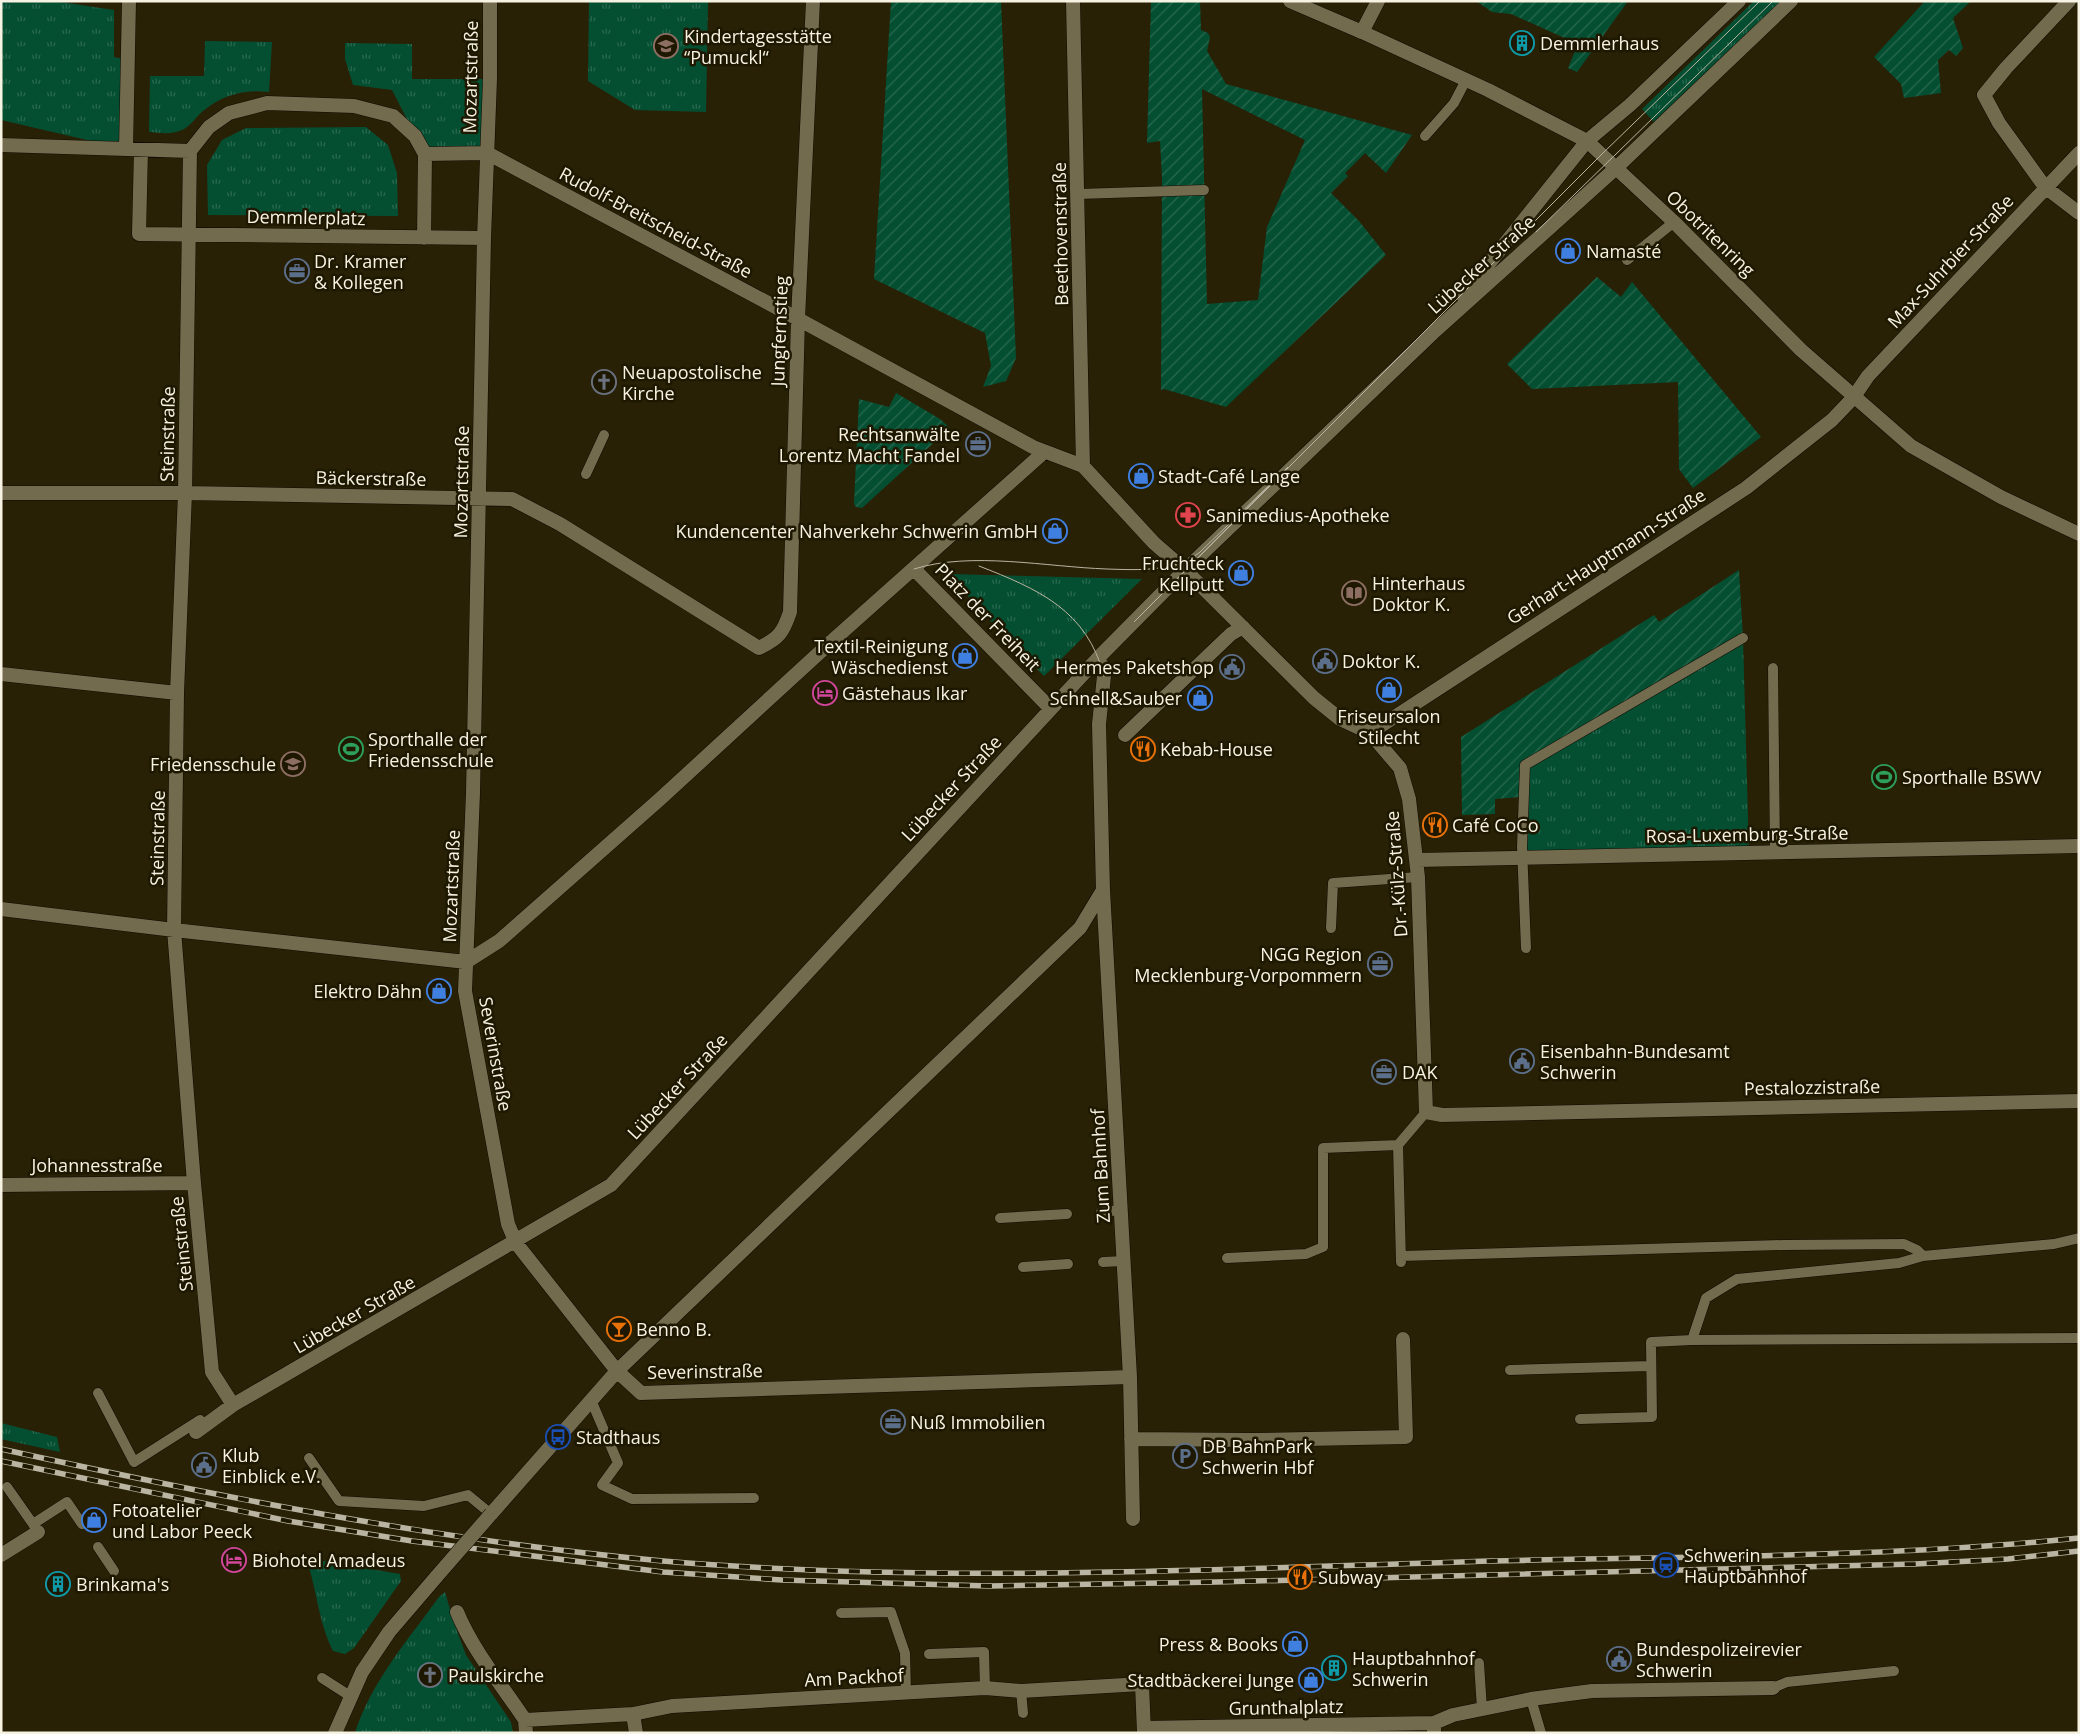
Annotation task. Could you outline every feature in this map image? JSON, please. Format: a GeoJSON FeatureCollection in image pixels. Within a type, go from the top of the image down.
{"type":"FeatureCollection","features":[{"type":"Feature","properties":{"kind":"street"},"geometry":{"type":"LineString","coordinates":[[126,149],[129,1]]}},
{"type":"Feature","properties":{"kind":"street","name":"Mozartstraße"},"geometry":{"type":"LineString","coordinates":[[466,962],[473,792],[484,238],[490,79],[490,1]]}},
{"type":"Feature","properties":{"kind":"street","name":"Jungfernstieg"},"geometry":{"type":"LineString","coordinates":[[759,648],[775,640],[784,629],[790,612],[798,319],[813,1]]}},
{"type":"Feature","properties":{"kind":"street","name":"Beethovenstraße"},"geometry":{"type":"LineString","coordinates":[[1073,1],[1083,466]]}},
{"type":"Feature","properties":{"kind":"street","name":"Obotritenring"},"geometry":{"type":"LineString","coordinates":[[1290,1],[1466,80],[1533,112],[1587,141],[1674,222],[1801,350],[1853,398],[1911,446],[2001,498],[2079,534]]}},
{"type":"Feature","properties":{"kind":"street"},"geometry":{"type":"LineString","coordinates":[[1362,32],[1378,1]]}},
{"type":"Feature","properties":{"kind":"street","name":"Lübecker Straße"},"geometry":{"type":"LineString","coordinates":[[1436,330],[1587,141],[1630,106],[1738,1]]}},
{"type":"Feature","properties":{"kind":"street","name":"Lübecker Straße"},"geometry":{"type":"LineString","coordinates":[[200,1429],[233,1406],[516,1243],[611,1185],[1099,657],[1186,570],[1436,330],[1616,168],[1791,1]]}},
{"type":"Feature","properties":{"kind":"street"},"geometry":{"type":"LineString","coordinates":[[2069,1],[2006,68],[1984,95],[2000,123],[2045,187],[2079,212]]}},
{"type":"Feature","properties":{"kind":"street"},"geometry":{"type":"LineString","coordinates":[[189,234],[190,151],[209,127],[229,113],[267,103],[354,106],[393,116],[415,136],[425,154],[424,238]]}},
{"type":"Feature","properties":{"kind":"street"},"geometry":{"type":"LineString","coordinates":[[1,145],[190,151]]}},
{"type":"Feature","properties":{"kind":"street","name":"Demmlerplatz"},"geometry":{"type":"LineString","coordinates":[[141,150],[139,234],[484,238]]}},
{"type":"Feature","properties":{"kind":"street","name":"Max-Suhrbier-Straße"},"geometry":{"type":"LineString","coordinates":[[1853,398],[1868,376],[2079,153]]}},
{"type":"Feature","properties":{"kind":"street"},"geometry":{"type":"LineString","coordinates":[[425,154],[487,154]]}},
{"type":"Feature","properties":{"kind":"street","name":"Rudolf-Breitscheid-Straße"},"geometry":{"type":"LineString","coordinates":[[487,154],[1043,452],[1083,466]]}},
{"type":"Feature","properties":{"kind":"street","name":"Steinstraße"},"geometry":{"type":"LineString","coordinates":[[189,234],[185,493],[177,693],[174,930],[194,1183],[212,1372],[233,1406]]}},
{"type":"Feature","properties":{"kind":"street","name":"Gerhart-Hauptmann-Straße"},"geometry":{"type":"LineString","coordinates":[[1370,734],[1746,488],[1832,420],[1853,398]]}},
{"type":"Feature","properties":{"kind":"street","name":"Platz der Freiheit"},"geometry":{"type":"LineString","coordinates":[[1043,452],[914,568],[1051,709]]}},
{"type":"Feature","properties":{"kind":"street"},"geometry":{"type":"LineString","coordinates":[[1083,466],[1154,543],[1186,570]]}},
{"type":"Feature","properties":{"kind":"street","name":"Bäckerstraße"},"geometry":{"type":"LineString","coordinates":[[1,493],[185,493],[512,499],[560,524],[759,648]]}},
{"type":"Feature","properties":{"kind":"street"},"geometry":{"type":"LineString","coordinates":[[1,909],[466,962],[499,941],[660,799],[914,568]]}},
{"type":"Feature","properties":{"kind":"street","name":"Dr.-Külz-Straße"},"geometry":{"type":"LineString","coordinates":[[1186,570],[1328,710],[1340,719],[1370,734],[1400,768],[1409,799],[1417,860],[1426,1112]]}},
{"type":"Feature","properties":{"kind":"street"},"geometry":{"type":"LineString","coordinates":[[1125,735],[1232,634],[1243,627]]}},
{"type":"Feature","properties":{"kind":"street","name":"Zum Bahnhof"},"geometry":{"type":"LineString","coordinates":[[1099,657],[1104,676],[1100,724],[1103,890],[1130,1378],[1134,1519]]}},
{"type":"Feature","properties":{"kind":"street"},"geometry":{"type":"LineString","coordinates":[[1,674],[177,693]]}},
{"type":"Feature","properties":{"kind":"street","name":"Rosa-Luxemburg-Straße"},"geometry":{"type":"LineString","coordinates":[[1417,860],[2079,846]]}},
{"type":"Feature","properties":{"kind":"street"},"geometry":{"type":"LineString","coordinates":[[335,1733],[362,1672],[389,1632],[617,1371],[1080,928],[1103,890]]}},
{"type":"Feature","properties":{"kind":"street","name":"Severinstraße"},"geometry":{"type":"LineString","coordinates":[[466,962],[465,991],[508,1224],[516,1243],[617,1371],[641,1393],[1130,1378]]}},
{"type":"Feature","properties":{"kind":"street","name":"Pestalozzistraße"},"geometry":{"type":"LineString","coordinates":[[1426,1112],[1442,1115],[2079,1101]]}},
{"type":"Feature","properties":{"kind":"street","name":"Johannesstraße"},"geometry":{"type":"LineString","coordinates":[[1,1185],[194,1183]]}},
{"type":"Feature","properties":{"kind":"street"},"geometry":{"type":"LineString","coordinates":[[1132,1439],[1253,1440],[1406,1437],[1403,1339]]}},
{"type":"Feature","properties":{"kind":"street"},"geometry":{"type":"LineString","coordinates":[[1,1555],[36,1528]]}},
{"type":"Feature","properties":{"kind":"street"},"geometry":{"type":"LineString","coordinates":[[457,1612],[462,1624],[526,1726]]}},
{"type":"Feature","properties":{"kind":"street","name":"Am Packhof"},"geometry":{"type":"LineString","coordinates":[[526,1726],[633,1714],[672,1706],[985,1688],[1022,1690],[1142,1684],[1144,1730]]}},
{"type":"Feature","properties":{"kind":"street","name":"Grunthalplatz"},"geometry":{"type":"LineString","coordinates":[[1144,1730],[1434,1728],[1453,1715],[1531,1699],[1592,1691],[1773,1688]]}},
{"type":"Feature","properties":{"kind":"street"},"geometry":{"type":"LineString","coordinates":[[633,1714],[636,1733]]}},
{"type":"Feature","properties":{"kind":"lane"},"geometry":{"type":"LineString","coordinates":[[1424,136],[1454,103],[1466,80]]}},
{"type":"Feature","properties":{"kind":"lane"},"geometry":{"type":"LineString","coordinates":[[1078,194],[1204,190]]}},
{"type":"Feature","properties":{"kind":"lane"},"geometry":{"type":"LineString","coordinates":[[1627,260],[1674,222]]}},
{"type":"Feature","properties":{"kind":"lane"},"geometry":{"type":"LineString","coordinates":[[586,474],[604,435]]}},
{"type":"Feature","properties":{"kind":"lane"},"geometry":{"type":"LineString","coordinates":[[1526,948],[1523,858],[1525,765],[1743,638]]}},
{"type":"Feature","properties":{"kind":"lane"},"geometry":{"type":"LineString","coordinates":[[1773,668],[1775,852]]}},
{"type":"Feature","properties":{"kind":"lane"},"geometry":{"type":"LineString","coordinates":[[1331,928],[1333,883],[1418,877]]}},
{"type":"Feature","properties":{"kind":"lane"},"geometry":{"type":"LineString","coordinates":[[1426,1112],[1398,1144],[1401,1259],[1774,1245],[1904,1244],[1917,1250],[1923,1256]]}},
{"type":"Feature","properties":{"kind":"lane"},"geometry":{"type":"LineString","coordinates":[[1227,1258],[1306,1254],[1323,1247],[1323,1148],[1398,1144]]}},
{"type":"Feature","properties":{"kind":"lane"},"geometry":{"type":"LineString","coordinates":[[1101,1212],[1121,1210]]}},
{"type":"Feature","properties":{"kind":"lane"},"geometry":{"type":"LineString","coordinates":[[1000,1218],[1067,1214]]}},
{"type":"Feature","properties":{"kind":"lane"},"geometry":{"type":"LineString","coordinates":[[1692,1340],[1706,1298],[1737,1279],[1900,1263],[1923,1256],[2054,1244],[2079,1238]]}},
{"type":"Feature","properties":{"kind":"lane"},"geometry":{"type":"LineString","coordinates":[[1103,1262],[1124,1261]]}},
{"type":"Feature","properties":{"kind":"lane"},"geometry":{"type":"LineString","coordinates":[[1023,1267],[1068,1264]]}},
{"type":"Feature","properties":{"kind":"lane"},"geometry":{"type":"LineString","coordinates":[[1580,1419],[1652,1417],[1651,1342],[1692,1340],[2079,1338]]}},
{"type":"Feature","properties":{"kind":"lane"},"geometry":{"type":"LineString","coordinates":[[1510,1370],[1650,1366]]}},
{"type":"Feature","properties":{"kind":"lane"},"geometry":{"type":"LineString","coordinates":[[98,1393],[134,1462],[200,1420],[200,1429]]}},
{"type":"Feature","properties":{"kind":"lane"},"geometry":{"type":"LineString","coordinates":[[591,1400],[618,1463],[602,1485],[632,1499],[754,1498]]}},
{"type":"Feature","properties":{"kind":"lane"},"geometry":{"type":"LineString","coordinates":[[309,1458],[339,1501],[424,1506],[468,1496],[491,1514]]}},
{"type":"Feature","properties":{"kind":"lane"},"geometry":{"type":"LineString","coordinates":[[7,1487],[36,1528],[67,1502],[82,1524]]}},
{"type":"Feature","properties":{"kind":"lane"},"geometry":{"type":"LineString","coordinates":[[98,1547],[114,1571]]}},
{"type":"Feature","properties":{"kind":"lane"},"geometry":{"type":"LineString","coordinates":[[841,1613],[891,1612],[905,1653],[906,1692]]}},
{"type":"Feature","properties":{"kind":"lane"},"geometry":{"type":"LineString","coordinates":[[928,1654],[984,1652],[985,1688]]}},
{"type":"Feature","properties":{"kind":"lane"},"geometry":{"type":"LineString","coordinates":[[1480,1663],[1482,1709]]}},
{"type":"Feature","properties":{"kind":"lane"},"geometry":{"type":"LineString","coordinates":[[1773,1688],[1786,1682],[1894,1671]]}},
{"type":"Feature","properties":{"kind":"lane"},"geometry":{"type":"LineString","coordinates":[[322,1678],[350,1696]]}},
{"type":"Feature","properties":{"kind":"lane"},"geometry":{"type":"LineString","coordinates":[[1022,1690],[1022,1713]]}},
{"type":"Feature","properties":{"kind":"lane"},"geometry":{"type":"LineString","coordinates":[[1531,1699],[1541,1733]]}},
{"type":"Feature","properties":{"kind":"green space"},"geometry":{"type":"Polygon","coordinates":[[[2,1],[54,1],[114,10],[114,57],[128,60],[126,149],[1,120],[2,1]]]}},
{"type":"Feature","properties":{"kind":"green space"},"geometry":{"type":"Polygon","coordinates":[[[589,1],[708,1],[706,112],[635,110],[588,81],[589,1]]]}},
{"type":"Feature","properties":{"kind":"green space"},"geometry":{"type":"Polygon","coordinates":[[[891,1],[1001,1],[1016,358],[1006,381],[983,387],[991,366],[985,333],[874,279],[891,1]]]}},
{"type":"Feature","properties":{"kind":"green space"},"geometry":{"type":"Polygon","coordinates":[[[1151,1],[1200,1],[1201,30],[1208,33],[1210,37],[1207,51],[1226,84],[1412,135],[1386,173],[1365,153],[1345,173],[1348,176],[1331,193],[1359,221],[1386,255],[1226,407],[1164,389],[1161,390],[1162,177],[1160,141],[1147,143],[1151,1]],[[1202,89],[1207,304],[1258,300],[1267,227],[1305,140],[1202,89]]]}},
{"type":"Feature","properties":{"kind":"green space"},"geometry":{"type":"Polygon","coordinates":[[[1476,1],[1628,1],[1577,72],[1568,68],[1578,44],[1511,14],[1492,12],[1476,1]]]}},
{"type":"Feature","properties":{"kind":"green space"},"geometry":{"type":"Polygon","coordinates":[[[1754,1],[1791,1],[1655,123],[1642,109],[1754,1]]]}},
{"type":"Feature","properties":{"kind":"green space"},"geometry":{"type":"Polygon","coordinates":[[[1925,1],[1971,1],[1953,18],[1963,48],[1956,56],[1949,50],[1938,60],[1941,93],[1904,98],[1901,84],[1874,57],[1925,1]]]}},
{"type":"Feature","properties":{"kind":"green space"},"geometry":{"type":"Polygon","coordinates":[[[205,41],[272,42],[269,92],[251,91],[234,94],[210,105],[180,131],[167,133],[149,132],[150,76],[204,76],[205,41]]]}},
{"type":"Feature","properties":{"kind":"green space"},"geometry":{"type":"Polygon","coordinates":[[[345,43],[412,44],[412,79],[490,79],[487,153],[425,154],[392,90],[353,85],[345,59],[345,43]]]}},
{"type":"Feature","properties":{"kind":"green space"},"geometry":{"type":"Polygon","coordinates":[[[366,127],[388,145],[397,173],[398,216],[208,215],[207,165],[222,140],[246,128],[366,127]]]}},
{"type":"Feature","properties":{"kind":"green space"},"geometry":{"type":"Polygon","coordinates":[[[1597,277],[1621,297],[1632,282],[1761,437],[1693,488],[1679,469],[1678,382],[1532,389],[1507,364],[1597,277]]]}},
{"type":"Feature","properties":{"kind":"green space"},"geometry":{"type":"Polygon","coordinates":[[[896,393],[940,419],[950,428],[862,508],[856,507],[854,504],[859,399],[889,407],[896,393]]]}},
{"type":"Feature","properties":{"kind":"green space"},"geometry":{"type":"Polygon","coordinates":[[[1739,570],[1743,638],[1525,765],[1520,797],[1495,799],[1495,814],[1462,815],[1461,737],[1654,615],[1659,622],[1739,570]]]}},
{"type":"Feature","properties":{"kind":"green space"},"geometry":{"type":"Polygon","coordinates":[[[949,574],[1142,579],[1044,676],[976,606],[949,574]]]}},
{"type":"Feature","properties":{"kind":"green space"},"geometry":{"type":"Polygon","coordinates":[[[1743,638],[1749,853],[1523,858],[1525,765],[1743,638]]]}},
{"type":"Feature","properties":{"kind":"green space"},"geometry":{"type":"Polygon","coordinates":[[[1,1423],[57,1437],[60,1452],[1,1439],[1,1423]]]}},
{"type":"Feature","properties":{"kind":"green space"},"geometry":{"type":"Polygon","coordinates":[[[306,1558],[400,1574],[401,1581],[354,1648],[345,1654],[333,1651],[328,1640],[306,1558]]]}},
{"type":"Feature","properties":{"kind":"green space"},"geometry":{"type":"Polygon","coordinates":[[[445,1592],[466,1655],[511,1722],[513,1733],[355,1733],[362,1714],[380,1679],[415,1629],[439,1597],[445,1592]]]}},
{"type":"Feature","properties":{"kind":"tram line"},"geometry":{"type":"LineString","coordinates":[[914,569],[960,561],[1009,562],[1131,570],[1178,564],[1199,553],[1288,467],[1134,622],[1602,154],[1760,1]]}},
{"type":"Feature","properties":{"kind":"tram line"},"geometry":{"type":"LineString","coordinates":[[1536,232],[1773,1]]}},
{"type":"Feature","properties":{"kind":"tram line"},"geometry":{"type":"LineString","coordinates":[[979,566],[1040,594],[1073,618],[1086,634],[1096,653],[1104,676]]}},
{"type":"Feature","properties":{"kind":"railway"},"geometry":{"type":"LineString","coordinates":[[1,1449],[248,1500],[496,1542],[663,1561],[767,1568],[870,1572],[974,1573],[1181,1571],[1492,1561],[1859,1553],[2006,1545],[2079,1538]]}},
{"type":"Feature","properties":{"kind":"railway"},"geometry":{"type":"LineString","coordinates":[[1,1461],[288,1521],[412,1541],[663,1572],[782,1580],[989,1586],[1217,1582],[1915,1564],[2008,1559],[2079,1551]]}},
{"type":"Feature","properties":{"kind":"place","name":"Demmlerhaus"},"geometry":{"type":"Point","coordinates":[1522,43]}},
{"type":"Feature","properties":{"kind":"place","name":"Kindertagesstätte “Pumuckl“"},"geometry":{"type":"Point","coordinates":[666,46]}},
{"type":"Feature","properties":{"kind":"place","name":"Namasté"},"geometry":{"type":"Point","coordinates":[1568,251]}},
{"type":"Feature","properties":{"kind":"place","name":"Dr. Kramer & Kollegen"},"geometry":{"type":"Point","coordinates":[297,271]}},
{"type":"Feature","properties":{"kind":"place","name":"Neuapostolische Kirche"},"geometry":{"type":"Point","coordinates":[604,382]}},
{"type":"Feature","properties":{"kind":"place","name":"Rechtsanwälte Lorentz Macht Fandel"},"geometry":{"type":"Point","coordinates":[978,444]}},
{"type":"Feature","properties":{"kind":"place","name":"Stadt-Café Lange"},"geometry":{"type":"Point","coordinates":[1141,476]}},
{"type":"Feature","properties":{"kind":"place","name":"Sanimedius-Apotheke"},"geometry":{"type":"Point","coordinates":[1188,515]}},
{"type":"Feature","properties":{"kind":"place","name":"Kundencenter Nahverkehr Schwerin GmbH"},"geometry":{"type":"Point","coordinates":[1055,531]}},
{"type":"Feature","properties":{"kind":"place","name":"Fruchteck Kellputt"},"geometry":{"type":"Point","coordinates":[1241,573]}},
{"type":"Feature","properties":{"kind":"place","name":"Hinterhaus Doktor K."},"geometry":{"type":"Point","coordinates":[1354,593]}},
{"type":"Feature","properties":{"kind":"place","name":"Textil-Reinigung Wäschedienst"},"geometry":{"type":"Point","coordinates":[965,656]}},
{"type":"Feature","properties":{"kind":"place","name":"Doktor K."},"geometry":{"type":"Point","coordinates":[1325,661]}},
{"type":"Feature","properties":{"kind":"place","name":"Hermes Paketshop"},"geometry":{"type":"Point","coordinates":[1232,667]}},
{"type":"Feature","properties":{"kind":"place","name":"Friseursalon Stilecht"},"geometry":{"type":"Point","coordinates":[1389,690]}},
{"type":"Feature","properties":{"kind":"place","name":"Gästehaus Ikar"},"geometry":{"type":"Point","coordinates":[825,693]}},
{"type":"Feature","properties":{"kind":"place","name":"Schnell&Sauber"},"geometry":{"type":"Point","coordinates":[1200,698]}},
{"type":"Feature","properties":{"kind":"place","name":"Sporthalle der Friedensschule"},"geometry":{"type":"Point","coordinates":[351,749]}},
{"type":"Feature","properties":{"kind":"place","name":"Kebab-House"},"geometry":{"type":"Point","coordinates":[1143,749]}},
{"type":"Feature","properties":{"kind":"place","name":"Friedensschule"},"geometry":{"type":"Point","coordinates":[293,764]}},
{"type":"Feature","properties":{"kind":"place","name":"Sporthalle BSWV"},"geometry":{"type":"Point","coordinates":[1884,777]}},
{"type":"Feature","properties":{"kind":"place","name":"Café CoCo"},"geometry":{"type":"Point","coordinates":[1435,825]}},
{"type":"Feature","properties":{"kind":"place","name":"NGG Region Mecklenburg-Vorpommern"},"geometry":{"type":"Point","coordinates":[1380,964]}},
{"type":"Feature","properties":{"kind":"place","name":"Elektro Dähn"},"geometry":{"type":"Point","coordinates":[439,991]}},
{"type":"Feature","properties":{"kind":"place","name":"Eisenbahn-Bundesamt Schwerin"},"geometry":{"type":"Point","coordinates":[1522,1061]}},
{"type":"Feature","properties":{"kind":"place","name":"DAK"},"geometry":{"type":"Point","coordinates":[1384,1072]}},
{"type":"Feature","properties":{"kind":"place","name":"Benno B."},"geometry":{"type":"Point","coordinates":[619,1329]}},
{"type":"Feature","properties":{"kind":"place","name":"Nuß Immobilien"},"geometry":{"type":"Point","coordinates":[893,1422]}},
{"type":"Feature","properties":{"kind":"place","name":"Stadthaus"},"geometry":{"type":"Point","coordinates":[558,1437]}},
{"type":"Feature","properties":{"kind":"place","name":"DB BahnPark Schwerin Hbf"},"geometry":{"type":"Point","coordinates":[1185,1456]}},
{"type":"Feature","properties":{"kind":"place","name":"Klub Einblick e.V."},"geometry":{"type":"Point","coordinates":[204,1465]}},
{"type":"Feature","properties":{"kind":"place","name":"Fotoatelier und Labor Peeck"},"geometry":{"type":"Point","coordinates":[94,1520]}},
{"type":"Feature","properties":{"kind":"place","name":"Biohotel Amadeus"},"geometry":{"type":"Point","coordinates":[234,1560]}},
{"type":"Feature","properties":{"kind":"place","name":"Schwerin Hauptbahnhof"},"geometry":{"type":"Point","coordinates":[1666,1565]}},
{"type":"Feature","properties":{"kind":"place","name":"Subway"},"geometry":{"type":"Point","coordinates":[1300,1577]}},
{"type":"Feature","properties":{"kind":"place","name":"Brinkama's"},"geometry":{"type":"Point","coordinates":[58,1584]}},
{"type":"Feature","properties":{"kind":"place","name":"Press & Books"},"geometry":{"type":"Point","coordinates":[1295,1644]}},
{"type":"Feature","properties":{"kind":"place","name":"Bundespolizeirevier Schwerin"},"geometry":{"type":"Point","coordinates":[1619,1659]}},
{"type":"Feature","properties":{"kind":"place","name":"Hauptbahnhof Schwerin"},"geometry":{"type":"Point","coordinates":[1334,1668]}},
{"type":"Feature","properties":{"kind":"place","name":"Paulskirche"},"geometry":{"type":"Point","coordinates":[430,1675]}},
{"type":"Feature","properties":{"kind":"place","name":"Stadtbäckerei Junge"},"geometry":{"type":"Point","coordinates":[1311,1680]}}]}
